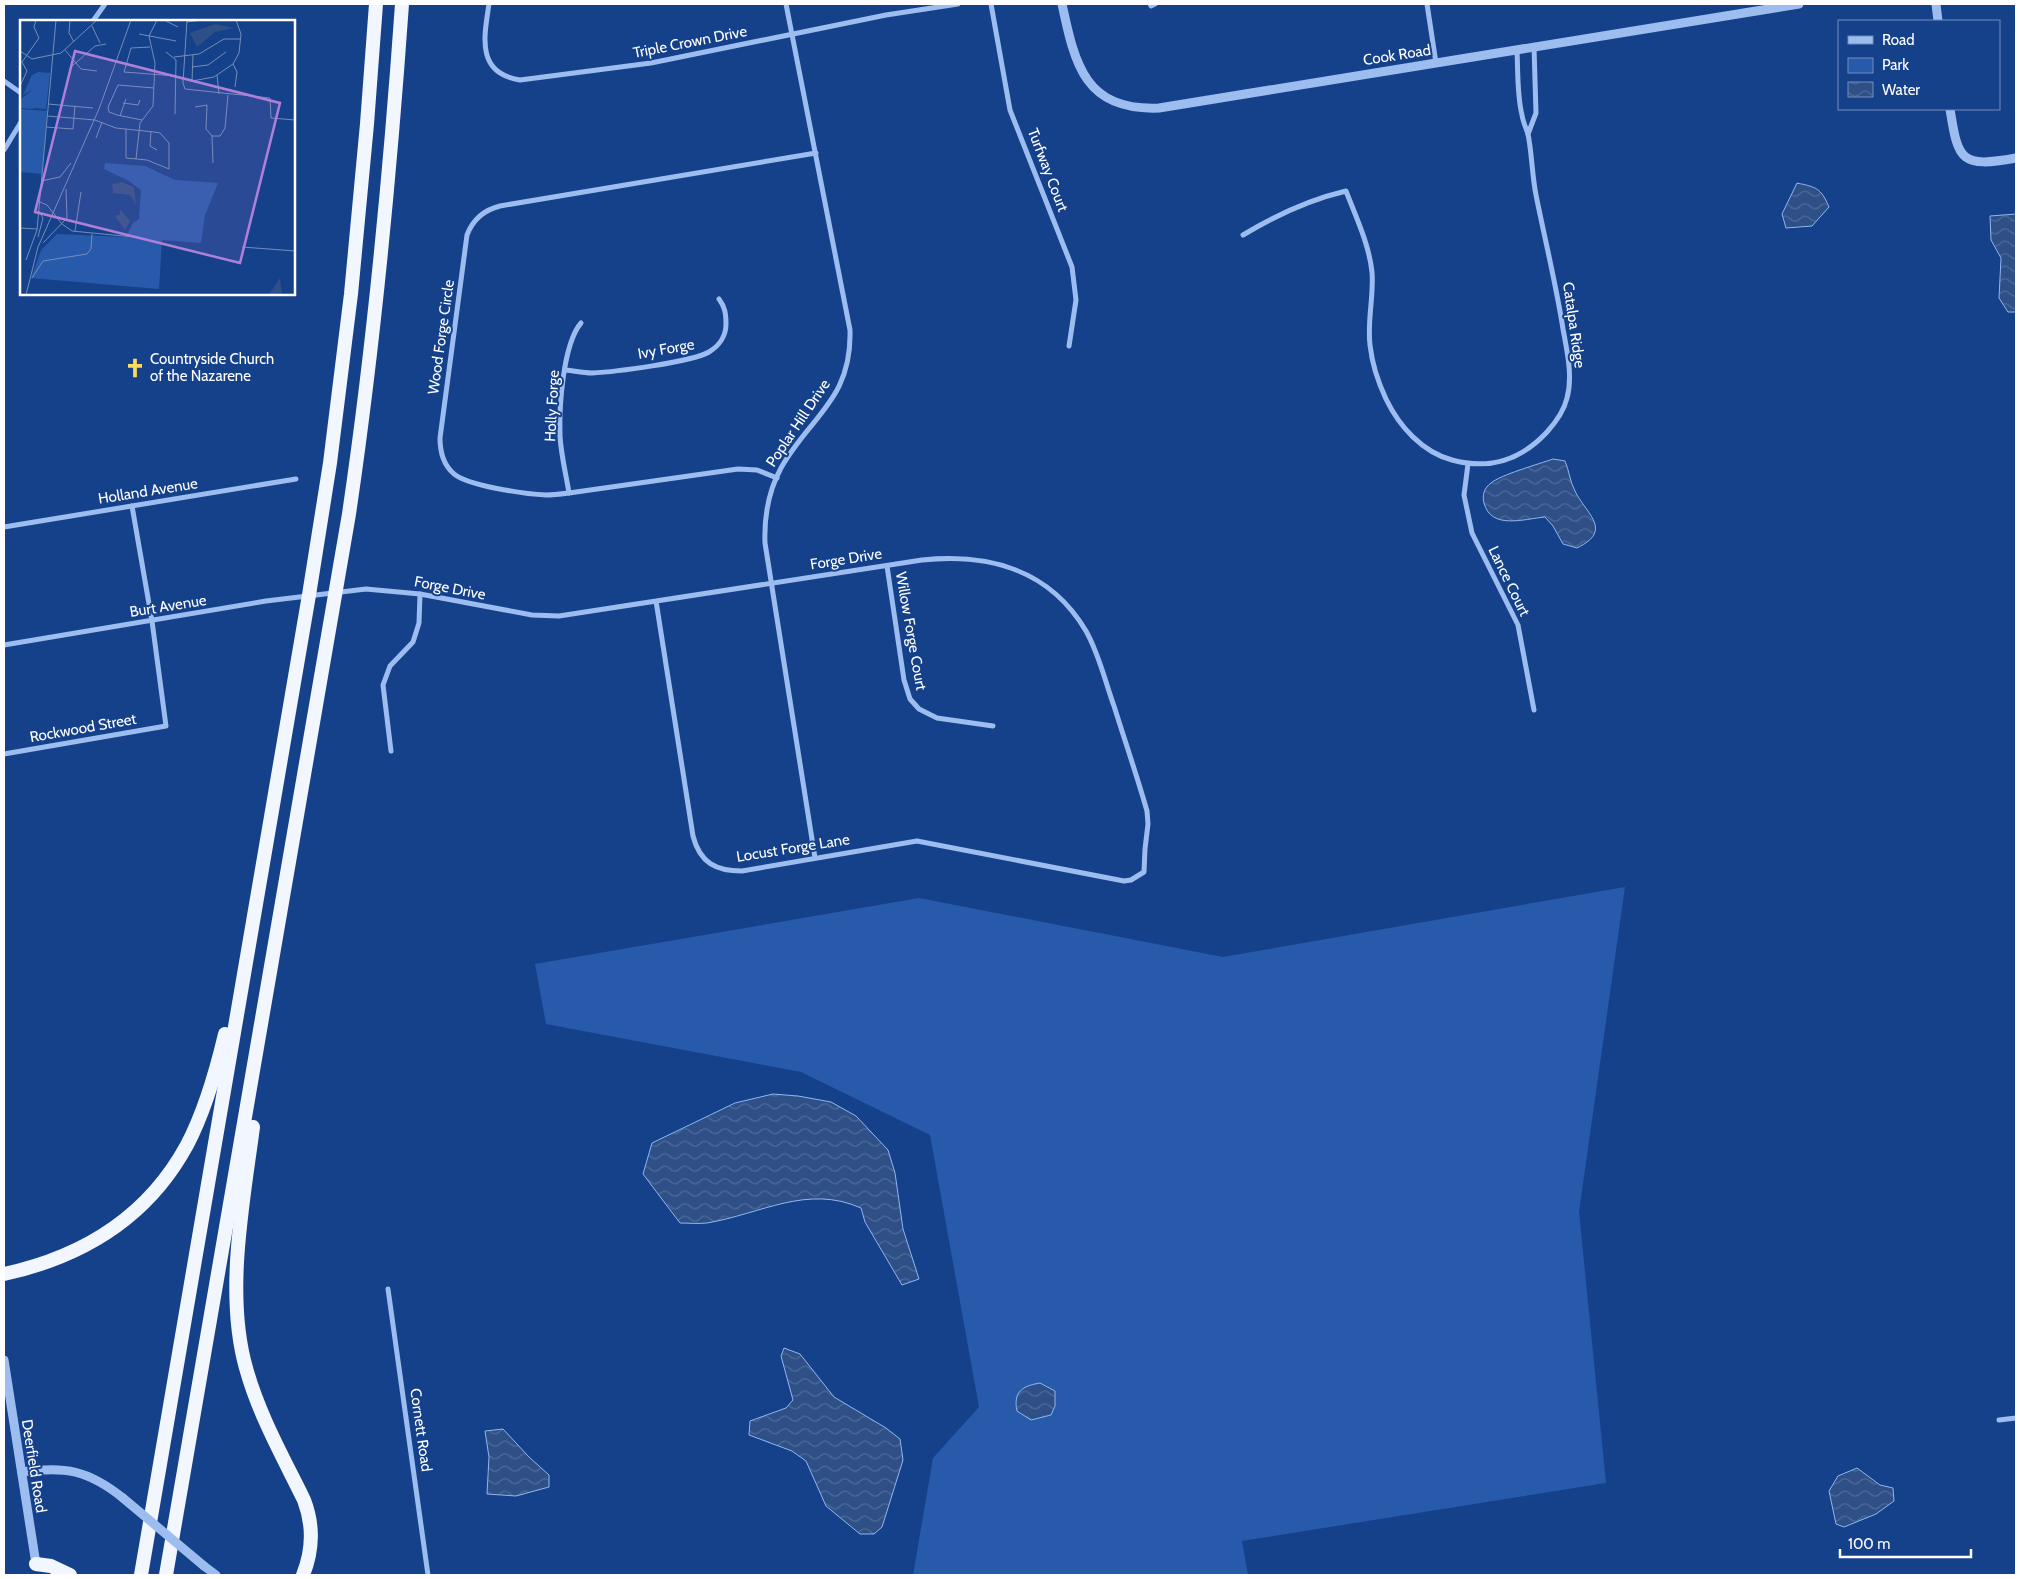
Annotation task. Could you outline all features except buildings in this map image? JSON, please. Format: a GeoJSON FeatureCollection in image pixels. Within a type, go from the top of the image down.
{"type":"FeatureCollection","features":[{"type":"Feature","properties":{"kind":"highway"},"geometry":{"type":"LineString","coordinates":[[141,1575],[330,463],[351,294],[368,124],[376,4]]}},
{"type":"Feature","properties":{"kind":"highway"},"geometry":{"type":"LineString","coordinates":[[166,1575],[336,592],[354,477],[373,338],[390,165],[402,4]]}},
{"type":"Feature","properties":{"kind":"highway"},"geometry":{"type":"LineString","coordinates":[[280,916],[240,1232],[236,1297],[241,1349],[254,1393],[304,1500],[310,1519],[312,1545],[304,1575]]}},
{"type":"Feature","properties":{"kind":"highway"},"geometry":{"type":"LineString","coordinates":[[4,1274],[52,1259],[105,1234],[136,1211],[163,1182],[188,1143],[204,1108],[243,981]]}},
{"type":"Feature","properties":{"kind":"highway"},"geometry":{"type":"LineString","coordinates":[[36,1567],[51,1566],[70,1575]]}},
{"type":"Feature","properties":{"kind":"street"},"geometry":{"type":"LineString","coordinates":[[94,20],[105,4]]}},
{"type":"Feature","properties":{"kind":"street","name":"Triple Crown Drive"},"geometry":{"type":"LineString","coordinates":[[489,4],[485,34],[488,60],[501,74],[520,80],[651,63],[886,15],[958,4]]}},
{"type":"Feature","properties":{"kind":"street","name":"Poplar Hill Drive"},"geometry":{"type":"LineString","coordinates":[[786,4],[848,317],[850,337],[848,357],[839,388],[792,452],[776,478],[767,504],[765,517],[765,543],[815,858]]}},
{"type":"Feature","properties":{"kind":"street","name":"Turfway Court"},"geometry":{"type":"LineString","coordinates":[[991,4],[1010,110],[1072,267],[1076,300],[1069,346]]}},
{"type":"Feature","properties":{"kind":"street","name":"Cook Road"},"geometry":{"type":"LineString","coordinates":[[1062,4],[1075,57],[1088,81],[1107,99],[1122,106],[1138,109],[1159,108],[1799,4]]}},
{"type":"Feature","properties":{"kind":"street"},"geometry":{"type":"LineString","coordinates":[[1427,4],[1436,63]]}},
{"type":"Feature","properties":{"kind":"street"},"geometry":{"type":"LineString","coordinates":[[1936,4],[1938,20]]}},
{"type":"Feature","properties":{"kind":"street","name":"Catalpa Ridge"},"geometry":{"type":"LineString","coordinates":[[1528,134],[1536,113],[1534,48]]}},
{"type":"Feature","properties":{"kind":"street","name":"Catalpa Ridge"},"geometry":{"type":"LineString","coordinates":[[1243,235],[1267,220],[1300,205],[1346,191],[1360,226],[1372,269],[1373,289],[1370,343],[1374,370],[1386,399],[1396,416],[1410,434],[1428,450],[1446,458],[1468,464],[1492,464],[1518,456],[1534,446],[1557,420],[1568,397],[1570,366],[1554,275],[1536,195],[1528,134],[1521,114],[1517,50]]}},
{"type":"Feature","properties":{"kind":"street"},"geometry":{"type":"LineString","coordinates":[[4,81],[20,93]]}},
{"type":"Feature","properties":{"kind":"street"},"geometry":{"type":"LineString","coordinates":[[1950,110],[1955,140],[1962,154],[1971,160],[1983,162],[2016,158]]}},
{"type":"Feature","properties":{"kind":"street"},"geometry":{"type":"LineString","coordinates":[[4,150],[20,124]]}},
{"type":"Feature","properties":{"kind":"street","name":"Wood Forge Circle"},"geometry":{"type":"LineString","coordinates":[[776,478],[758,470],[744,468],[569,493],[542,495],[470,483],[453,474],[442,457],[440,438],[467,235],[473,223],[487,210],[500,206],[816,153]]}},
{"type":"Feature","properties":{"kind":"street","name":"Ivy Forge"},"geometry":{"type":"LineString","coordinates":[[566,370],[587,373],[619,370],[684,360],[708,352],[722,340],[726,328],[725,310],[719,299]]}},
{"type":"Feature","properties":{"kind":"street","name":"Holly Forge"},"geometry":{"type":"LineString","coordinates":[[569,493],[560,437],[560,417],[571,339],[581,322]]}},
{"type":"Feature","properties":{"kind":"street","name":"Lance Court"},"geometry":{"type":"LineString","coordinates":[[1468,464],[1464,495],[1472,533],[1518,626],[1534,710]]}},
{"type":"Feature","properties":{"kind":"street","name":"Holland Avenue"},"geometry":{"type":"LineString","coordinates":[[4,527],[296,480]]}},
{"type":"Feature","properties":{"kind":"street"},"geometry":{"type":"LineString","coordinates":[[132,506],[152,621]]}},
{"type":"Feature","properties":{"kind":"street","name":"Forge Drive"},"geometry":{"type":"LineString","coordinates":[[336,592],[366,589],[420,594],[546,617],[948,558],[981,560],[1000,564],[1024,574],[1041,584],[1070,610],[1086,632],[1094,649],[1147,811],[1148,824],[1144,872]]}},
{"type":"Feature","properties":{"kind":"street","name":"Willow Forge Court"},"geometry":{"type":"LineString","coordinates":[[887,566],[904,680],[910,699],[919,709],[937,718],[993,726]]}},
{"type":"Feature","properties":{"kind":"street","name":"Burt Avenue"},"geometry":{"type":"LineString","coordinates":[[4,645],[336,592]]}},
{"type":"Feature","properties":{"kind":"street"},"geometry":{"type":"LineString","coordinates":[[392,751],[383,685],[390,666],[413,642],[419,623],[420,594]]}},
{"type":"Feature","properties":{"kind":"street","name":"Locust Forge Lane"},"geometry":{"type":"LineString","coordinates":[[656,601],[693,836],[698,849],[710,864],[728,871],[742,871],[904,843],[924,842],[1124,881],[1131,880],[1144,872]]}},
{"type":"Feature","properties":{"kind":"street","name":"Rockwood Street"},"geometry":{"type":"LineString","coordinates":[[4,754],[166,726],[152,621]]}},
{"type":"Feature","properties":{"kind":"street","name":"Cornett Road"},"geometry":{"type":"LineString","coordinates":[[388,1289],[428,1575]]}},
{"type":"Feature","properties":{"kind":"street","name":"Deerfield Road"},"geometry":{"type":"LineString","coordinates":[[4,1360],[36,1567]]}},
{"type":"Feature","properties":{"kind":"street"},"geometry":{"type":"LineString","coordinates":[[1999,1420],[2016,1418]]}},
{"type":"Feature","properties":{"kind":"street"},"geometry":{"type":"LineString","coordinates":[[22,1472],[46,1469],[67,1470],[99,1482],[123,1498],[216,1575]]}},
{"type":"Feature","properties":{"kind":"green space"},"geometry":{"type":"Polygon","coordinates":[[[1625,887],[1579,1212],[1606,1483],[1242,1541],[1248,1575],[913,1575],[933,1458],[979,1407],[930,1135],[801,1072],[546,1024],[535,964],[919,898],[1223,957],[1625,887]]]}},
{"type":"Feature","properties":{"kind":"water"},"geometry":{"type":"Polygon","coordinates":[[[1797,183],[1817,189],[1829,207],[1812,226],[1786,228],[1782,214],[1797,183]]]}},
{"type":"Feature","properties":{"kind":"water"},"geometry":{"type":"Polygon","coordinates":[[[2016,214],[2016,312],[2008,312],[1999,298],[2001,258],[1991,240],[1990,216],[2016,214]]]}},
{"type":"Feature","properties":{"kind":"water"},"geometry":{"type":"Polygon","coordinates":[[[1553,459],[1565,461],[1573,487],[1594,521],[1596,528],[1594,535],[1577,548],[1563,544],[1553,526],[1545,517],[1518,521],[1501,520],[1494,517],[1488,511],[1484,503],[1483,494],[1485,489],[1496,480],[1553,459]]]}},
{"type":"Feature","properties":{"kind":"water"},"geometry":{"type":"Polygon","coordinates":[[[773,1094],[831,1102],[856,1116],[888,1150],[895,1173],[903,1229],[919,1279],[902,1285],[865,1222],[861,1208],[841,1201],[803,1200],[784,1203],[707,1223],[680,1223],[643,1174],[652,1143],[735,1103],[773,1094]]]}},
{"type":"Feature","properties":{"kind":"water"},"geometry":{"type":"Polygon","coordinates":[[[784,1348],[800,1354],[834,1397],[886,1428],[900,1439],[903,1460],[882,1527],[874,1534],[860,1534],[826,1506],[806,1461],[792,1451],[749,1435],[750,1421],[786,1408],[793,1400],[781,1356],[784,1348]]]}},
{"type":"Feature","properties":{"kind":"water"},"geometry":{"type":"Polygon","coordinates":[[[1040,1383],[1055,1391],[1055,1406],[1051,1415],[1031,1420],[1017,1411],[1016,1399],[1024,1388],[1040,1383]]]}},
{"type":"Feature","properties":{"kind":"water"},"geometry":{"type":"Polygon","coordinates":[[[503,1429],[549,1475],[549,1487],[516,1496],[487,1494],[489,1457],[485,1431],[503,1429]]]}},
{"type":"Feature","properties":{"kind":"water"},"geometry":{"type":"Polygon","coordinates":[[[1857,1468],[1880,1485],[1893,1488],[1894,1501],[1876,1514],[1844,1527],[1836,1524],[1829,1491],[1838,1476],[1857,1468]]]}},
{"type":"Feature","properties":{"kind":"place","name":"Countryside Church of the Nazarene"},"geometry":{"type":"Point","coordinates":[135,368]}}]}
